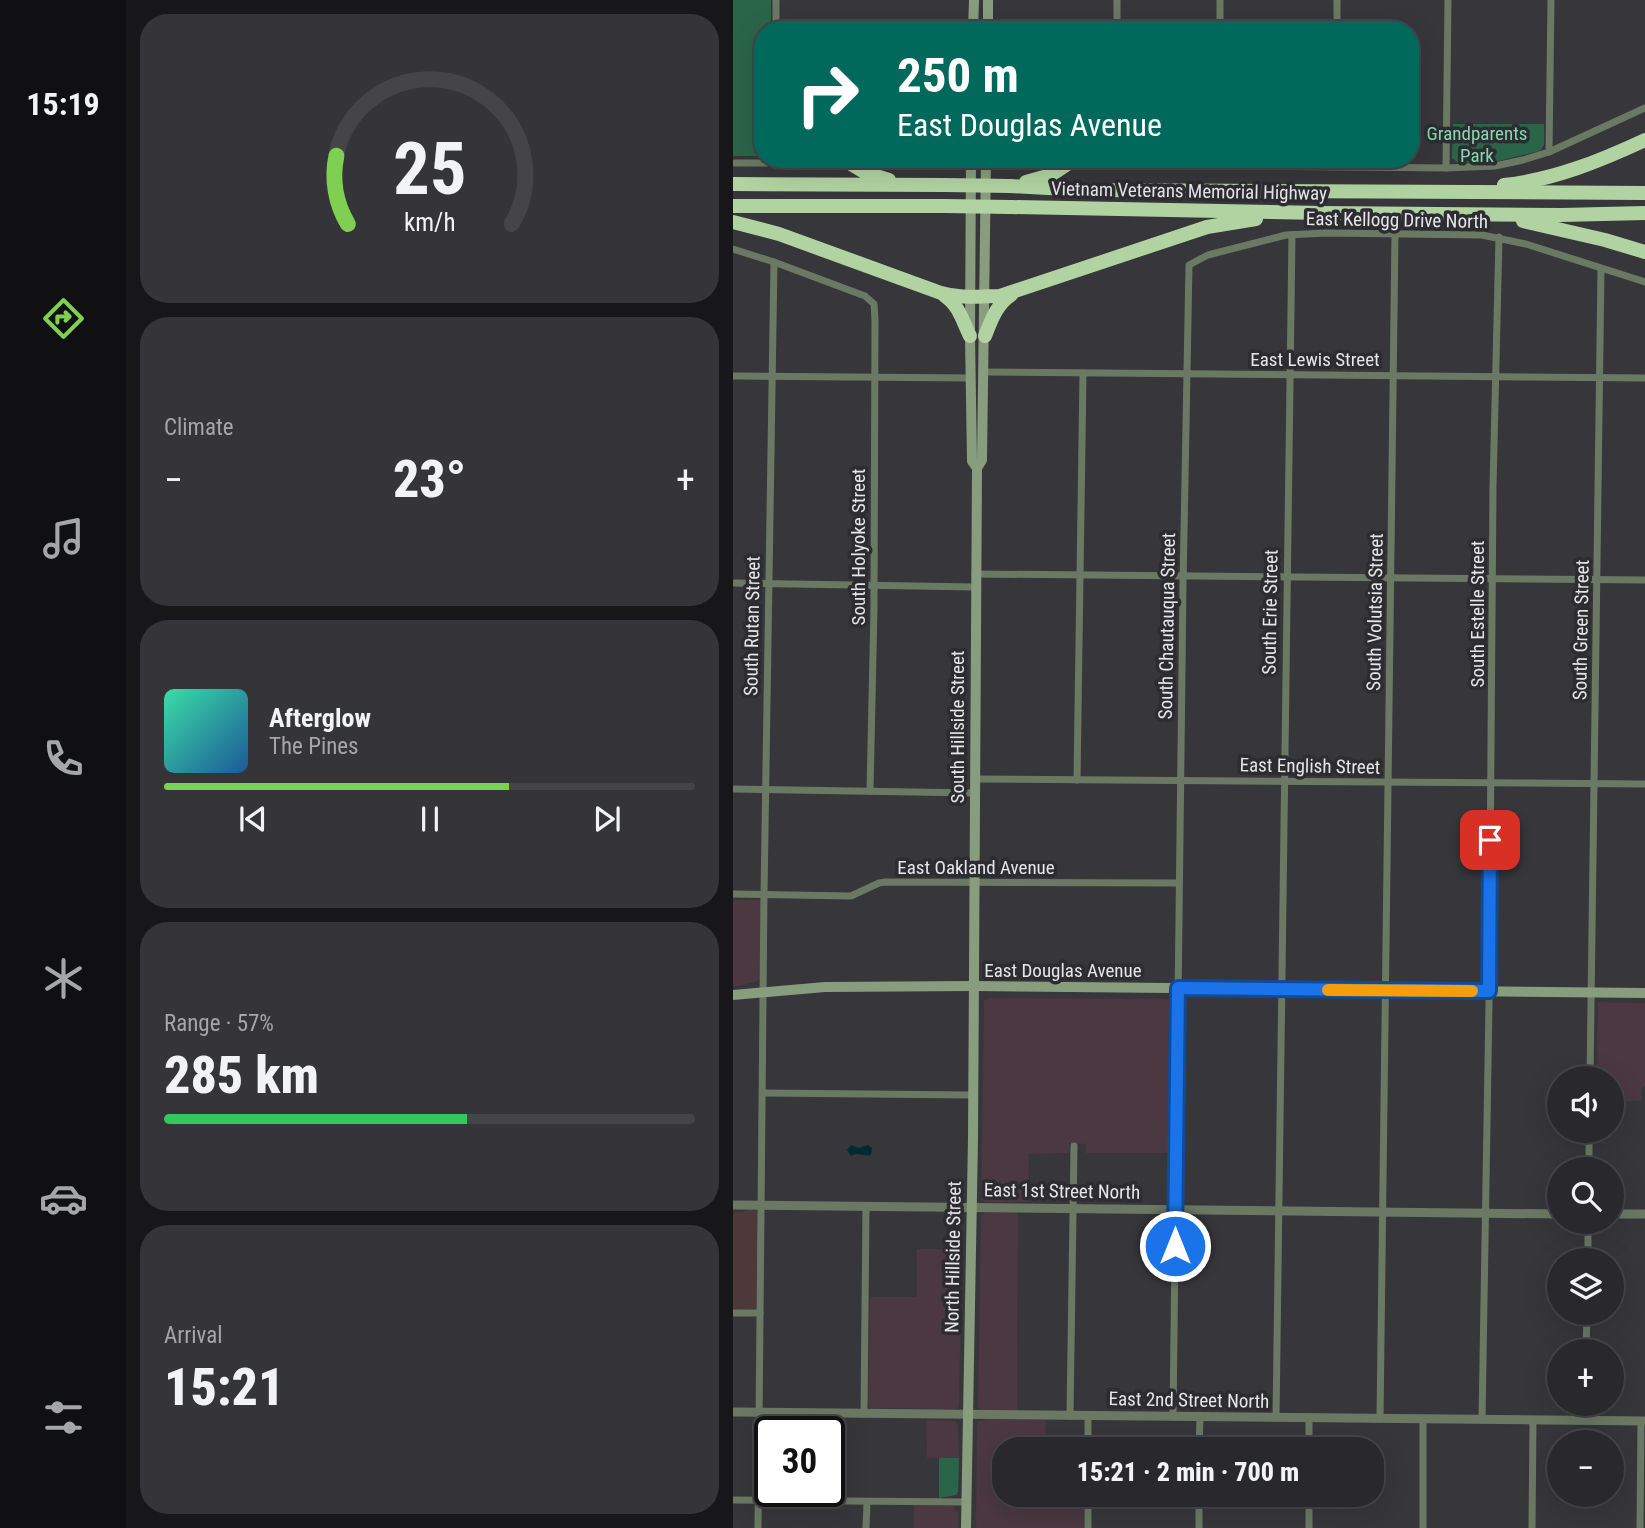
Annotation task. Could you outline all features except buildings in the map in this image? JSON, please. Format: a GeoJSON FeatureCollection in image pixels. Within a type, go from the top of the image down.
{"type":"FeatureCollection","features":[{"type":"Feature","properties":{"kind":"highway"},"geometry":{"type":"LineString","coordinates":[[1439,192],[1524,183],[1564,173],[1645,140]]}},
{"type":"Feature","properties":{"kind":"highway"},"geometry":{"type":"LineString","coordinates":[[858,168],[867,173],[908,184]]}},
{"type":"Feature","properties":{"kind":"highway"},"geometry":{"type":"LineString","coordinates":[[1010,186],[1051,175],[1062,168]]}},
{"type":"Feature","properties":{"kind":"highway","name":"Vietnam Veterans Memorial Highway"},"geometry":{"type":"LineString","coordinates":[[733,184],[908,184],[1084,190],[1645,192]]}},
{"type":"Feature","properties":{"kind":"highway","name":"Vietnam Veterans Memorial Highway"},"geometry":{"type":"LineString","coordinates":[[733,206],[944,206],[1561,215],[1645,213]]}},
{"type":"Feature","properties":{"kind":"highway"},"geometry":{"type":"LineString","coordinates":[[733,222],[779,234],[961,298],[1000,296],[1015,292],[1207,227],[1321,213]]}},
{"type":"Feature","properties":{"kind":"highway"},"geometry":{"type":"LineString","coordinates":[[1466,214],[1524,221],[1645,252]]}},
{"type":"Feature","properties":{"kind":"highway"},"geometry":{"type":"LineString","coordinates":[[941,293],[952,300],[977,336],[1003,300],[1015,292]]}},
{"type":"Feature","properties":{"kind":"main road"},"geometry":{"type":"LineString","coordinates":[[974,0],[978,21]]}},
{"type":"Feature","properties":{"kind":"main road"},"geometry":{"type":"LineString","coordinates":[[982,21],[989,0]]}},
{"type":"Feature","properties":{"kind":"main road","name":"South Hillside Street"},"geometry":{"type":"LineString","coordinates":[[972,168],[978,296]]}},
{"type":"Feature","properties":{"kind":"main road","name":"South Hillside Street"},"geometry":{"type":"LineString","coordinates":[[977,468],[972,461],[970,378],[977,336],[985,168]]}},
{"type":"Feature","properties":{"kind":"main road","name":"South Hillside Street"},"geometry":{"type":"LineString","coordinates":[[973,986],[975,574],[977,468],[982,460],[984,372],[977,336]]}},
{"type":"Feature","properties":{"kind":"main road","name":"East Douglas Avenue"},"geometry":{"type":"LineString","coordinates":[[733,995],[825,987],[973,986],[1645,993]]}},
{"type":"Feature","properties":{"kind":"main road","name":"North Hillside Street"},"geometry":{"type":"LineString","coordinates":[[966,1528],[973,986]]}},
{"type":"Feature","properties":{"kind":"street"},"geometry":{"type":"LineString","coordinates":[[776,0],[776,21]]}},
{"type":"Feature","properties":{"kind":"street"},"geometry":{"type":"LineString","coordinates":[[1117,0],[1117,21]]}},
{"type":"Feature","properties":{"kind":"street"},"geometry":{"type":"LineString","coordinates":[[1220,0],[1220,21]]}},
{"type":"Feature","properties":{"kind":"street"},"geometry":{"type":"LineString","coordinates":[[1337,0],[1337,21]]}},
{"type":"Feature","properties":{"kind":"street"},"geometry":{"type":"LineString","coordinates":[[1446,168],[1448,0]]}},
{"type":"Feature","properties":{"kind":"street"},"geometry":{"type":"LineString","coordinates":[[1549,152],[1551,0]]}},
{"type":"Feature","properties":{"kind":"street"},"geometry":{"type":"LineString","coordinates":[[1419,167],[1495,166],[1523,160],[1549,152],[1645,108]]}},
{"type":"Feature","properties":{"kind":"street"},"geometry":{"type":"LineString","coordinates":[[733,163],[754,163]]}},
{"type":"Feature","properties":{"kind":"street","name":"South Volutsia Street"},"geometry":{"type":"LineString","coordinates":[[1380,1419],[1395,234]]}},
{"type":"Feature","properties":{"kind":"street","name":"East Kellogg Drive North"},"geometry":{"type":"LineString","coordinates":[[1189,265],[1208,255],[1292,235],[1482,235],[1547,250],[1645,282]]}},
{"type":"Feature","properties":{"kind":"street","name":"South Erie Street"},"geometry":{"type":"LineString","coordinates":[[1276,1418],[1292,235]]}},
{"type":"Feature","properties":{"kind":"street","name":"South Estelle Street"},"geometry":{"type":"LineString","coordinates":[[1481,1420],[1499,237]]}},
{"type":"Feature","properties":{"kind":"street"},"geometry":{"type":"LineString","coordinates":[[733,249],[774,262]]}},
{"type":"Feature","properties":{"kind":"street","name":"South Holyoke Street"},"geometry":{"type":"LineString","coordinates":[[774,262],[865,296],[874,304],[874,585],[870,791]]}},
{"type":"Feature","properties":{"kind":"street","name":"South Rutan Street"},"geometry":{"type":"LineString","coordinates":[[759,1416],[774,262]]}},
{"type":"Feature","properties":{"kind":"street","name":"South Chautauqua Street"},"geometry":{"type":"LineString","coordinates":[[1173,1417],[1189,265]]}},
{"type":"Feature","properties":{"kind":"street","name":"South Green Street"},"geometry":{"type":"LineString","coordinates":[[1590,1066],[1601,269]]}},
{"type":"Feature","properties":{"kind":"street","name":"East Lewis Street"},"geometry":{"type":"LineString","coordinates":[[984,372],[1645,378]]}},
{"type":"Feature","properties":{"kind":"street"},"geometry":{"type":"LineString","coordinates":[[1077,780],[1083,373]]}},
{"type":"Feature","properties":{"kind":"street"},"geometry":{"type":"LineString","coordinates":[[733,376],[970,378]]}},
{"type":"Feature","properties":{"kind":"street"},"geometry":{"type":"LineString","coordinates":[[975,574],[1645,580]]}},
{"type":"Feature","properties":{"kind":"street"},"geometry":{"type":"LineString","coordinates":[[733,583],[975,587]]}},
{"type":"Feature","properties":{"kind":"street","name":"East English Street"},"geometry":{"type":"LineString","coordinates":[[974,779],[1645,784]]}},
{"type":"Feature","properties":{"kind":"street"},"geometry":{"type":"LineString","coordinates":[[733,789],[974,793]]}},
{"type":"Feature","properties":{"kind":"street","name":"East Oakland Avenue"},"geometry":{"type":"LineString","coordinates":[[733,894],[851,896],[886,882],[1179,883]]}},
{"type":"Feature","properties":{"kind":"street"},"geometry":{"type":"LineString","coordinates":[[763,1093],[972,1095]]}},
{"type":"Feature","properties":{"kind":"street"},"geometry":{"type":"LineString","coordinates":[[1070,1416],[1074,1146]]}},
{"type":"Feature","properties":{"kind":"street","name":"East 1st Street North"},"geometry":{"type":"LineString","coordinates":[[733,1205],[1547,1214]]}},
{"type":"Feature","properties":{"kind":"street"},"geometry":{"type":"LineString","coordinates":[[864,1414],[866,1206]]}},
{"type":"Feature","properties":{"kind":"street"},"geometry":{"type":"LineString","coordinates":[[1624,1214],[1645,1214]]}},
{"type":"Feature","properties":{"kind":"street"},"geometry":{"type":"LineString","coordinates":[[733,1313],[760,1313]]}},
{"type":"Feature","properties":{"kind":"street","name":"East 2nd Street North"},"geometry":{"type":"LineString","coordinates":[[733,1412],[1643,1421]]}},
{"type":"Feature","properties":{"kind":"street"},"geometry":{"type":"LineString","coordinates":[[1088,1416],[1088,1437]]}},
{"type":"Feature","properties":{"kind":"street"},"geometry":{"type":"LineString","coordinates":[[1199,1437],[1200,1417]]}},
{"type":"Feature","properties":{"kind":"street"},"geometry":{"type":"LineString","coordinates":[[1309,1418],[1309,1437]]}},
{"type":"Feature","properties":{"kind":"street"},"geometry":{"type":"LineString","coordinates":[[1423,1419],[1423,1528]]}},
{"type":"Feature","properties":{"kind":"street"},"geometry":{"type":"LineString","coordinates":[[1532,1528],[1533,1420]]}},
{"type":"Feature","properties":{"kind":"street"},"geometry":{"type":"LineString","coordinates":[[1640,1528],[1643,1421]]}},
{"type":"Feature","properties":{"kind":"street"},"geometry":{"type":"LineString","coordinates":[[733,1500],[754,1501]]}},
{"type":"Feature","properties":{"kind":"street"},"geometry":{"type":"LineString","coordinates":[[845,1502],[966,1502]]}},
{"type":"Feature","properties":{"kind":"street"},"geometry":{"type":"LineString","coordinates":[[866,1528],[867,1502]]}},
{"type":"Feature","properties":{"kind":"street","name":"South Rutan Street"},"geometry":{"type":"LineString","coordinates":[[758,1507],[758,1528]]}},
{"type":"Feature","properties":{"kind":"street"},"geometry":{"type":"LineString","coordinates":[[1088,1507],[1088,1528]]}},
{"type":"Feature","properties":{"kind":"street"},"geometry":{"type":"LineString","coordinates":[[1199,1507],[1199,1528]]}},
{"type":"Feature","properties":{"kind":"street"},"geometry":{"type":"LineString","coordinates":[[1309,1507],[1309,1528]]}},
{"type":"Feature","properties":{"kind":"shaded area"},"geometry":{"type":"Polygon","coordinates":[[[733,900],[761,902],[760,979],[733,987],[733,900]]]}},
{"type":"Feature","properties":{"kind":"shaded area"},"geometry":{"type":"Polygon","coordinates":[[[990,998],[1173,999],[1173,1153],[1086,1153],[1086,1144],[1069,1143],[1069,1153],[1029,1154],[1028,1202],[984,1202],[981,1199],[984,1002],[990,998]]]}},
{"type":"Feature","properties":{"kind":"shaded area"},"geometry":{"type":"Polygon","coordinates":[[[1598,1002],[1645,1003],[1645,1086],[1642,1086],[1641,1101],[1624,1102],[1624,1066],[1597,1066],[1598,1002]]]}},
{"type":"Feature","properties":{"kind":"shaded area"},"geometry":{"type":"Polygon","coordinates":[[[749,1209],[758,1213],[756,1309],[733,1310],[733,1212],[749,1209]]]}},
{"type":"Feature","properties":{"kind":"shaded area"},"geometry":{"type":"Polygon","coordinates":[[[1018,1211],[1017,1410],[982,1411],[978,1406],[981,1218],[985,1212],[1018,1211]]]}},
{"type":"Feature","properties":{"kind":"shaded area"},"geometry":{"type":"Polygon","coordinates":[[[917,1249],[962,1249],[959,1405],[954,1409],[871,1408],[868,1403],[870,1297],[917,1297],[917,1249]]]}},
{"type":"Feature","properties":{"kind":"shaded area"},"geometry":{"type":"Polygon","coordinates":[[[926,1420],[956,1421],[959,1458],[927,1458],[926,1420]]]}},
{"type":"Feature","properties":{"kind":"shaded area"},"geometry":{"type":"Polygon","coordinates":[[[1046,1420],[1045,1437],[992,1437],[992,1507],[1084,1507],[1084,1528],[976,1528],[979,1421],[1046,1420]]]}},
{"type":"Feature","properties":{"kind":"shaded area"},"geometry":{"type":"Polygon","coordinates":[[[914,1505],[953,1506],[958,1513],[958,1528],[914,1528],[914,1505]]]}},
{"type":"Feature","properties":{"kind":"green space"},"geometry":{"type":"Polygon","coordinates":[[[733,0],[771,0],[771,21],[754,21],[754,156],[733,156],[733,0]]]}},
{"type":"Feature","properties":{"kind":"green space","name":"Grandparents Park"},"geometry":{"type":"Polygon","coordinates":[[[1453,124],[1544,124],[1544,145],[1540,151],[1494,162],[1461,165],[1452,158],[1453,124]]]}},
{"type":"Feature","properties":{"kind":"green space"},"geometry":{"type":"Polygon","coordinates":[[[939,1458],[959,1458],[956,1495],[939,1498],[939,1458]]]}},
{"type":"Feature","properties":{"kind":"water"},"geometry":{"type":"Polygon","coordinates":[[[851,1145],[859,1148],[868,1145],[872,1148],[871,1155],[851,1156],[847,1150],[851,1145]]]}},
{"type":"Feature","properties":{"kind":"slow traffic"},"geometry":{"type":"LineString","coordinates":[[1328,990],[1472,991]]}},
{"type":"Feature","properties":{"kind":"route"},"geometry":{"type":"LineString","coordinates":[[1175,1246],[1178,988],[1489,991],[1490,840]]}}]}
